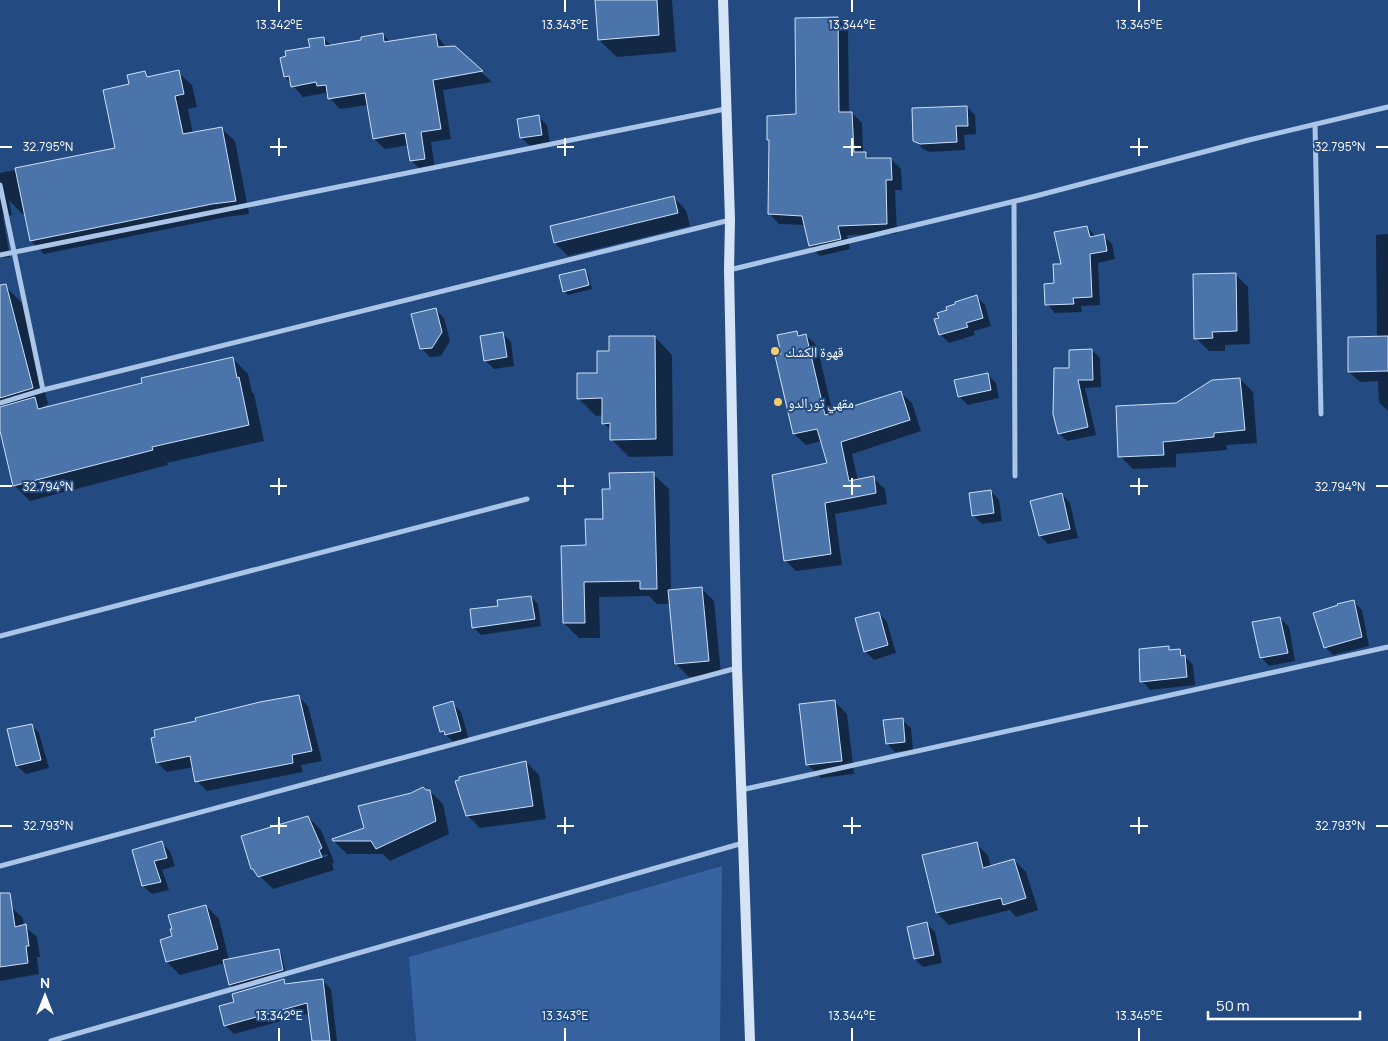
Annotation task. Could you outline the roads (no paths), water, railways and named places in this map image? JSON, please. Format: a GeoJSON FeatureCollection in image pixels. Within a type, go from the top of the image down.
{"type":"FeatureCollection","features":[{"type":"Feature","properties":{"kind":"main road"},"geometry":{"type":"LineString","coordinates":[[723,0],[730,220],[729,270],[737,668],[750,1041]]}},
{"type":"Feature","properties":{"kind":"street"},"geometry":{"type":"LineString","coordinates":[[729,270],[1388,107]]}},
{"type":"Feature","properties":{"kind":"street"},"geometry":{"type":"LineString","coordinates":[[0,255],[725,109]]}},
{"type":"Feature","properties":{"kind":"street"},"geometry":{"type":"LineString","coordinates":[[1314,124],[1321,414]]}},
{"type":"Feature","properties":{"kind":"street"},"geometry":{"type":"LineString","coordinates":[[0,185],[43,390]]}},
{"type":"Feature","properties":{"kind":"street"},"geometry":{"type":"LineString","coordinates":[[1014,201],[1016,476]]}},
{"type":"Feature","properties":{"kind":"street"},"geometry":{"type":"LineString","coordinates":[[0,403],[43,390],[730,220]]}},
{"type":"Feature","properties":{"kind":"street"},"geometry":{"type":"LineString","coordinates":[[0,636],[527,500]]}},
{"type":"Feature","properties":{"kind":"street"},"geometry":{"type":"LineString","coordinates":[[741,790],[1388,647]]}},
{"type":"Feature","properties":{"kind":"street"},"geometry":{"type":"LineString","coordinates":[[0,866],[737,668]]}},
{"type":"Feature","properties":{"kind":"street"},"geometry":{"type":"LineString","coordinates":[[51,1041],[743,843]]}},
{"type":"Feature","properties":{"kind":"place","name":"قهوة الكشك"},"geometry":{"type":"Point","coordinates":[775,351]}},
{"type":"Feature","properties":{"kind":"place","name":"مقهي تورالدو"},"geometry":{"type":"Point","coordinates":[778,402]}}]}
